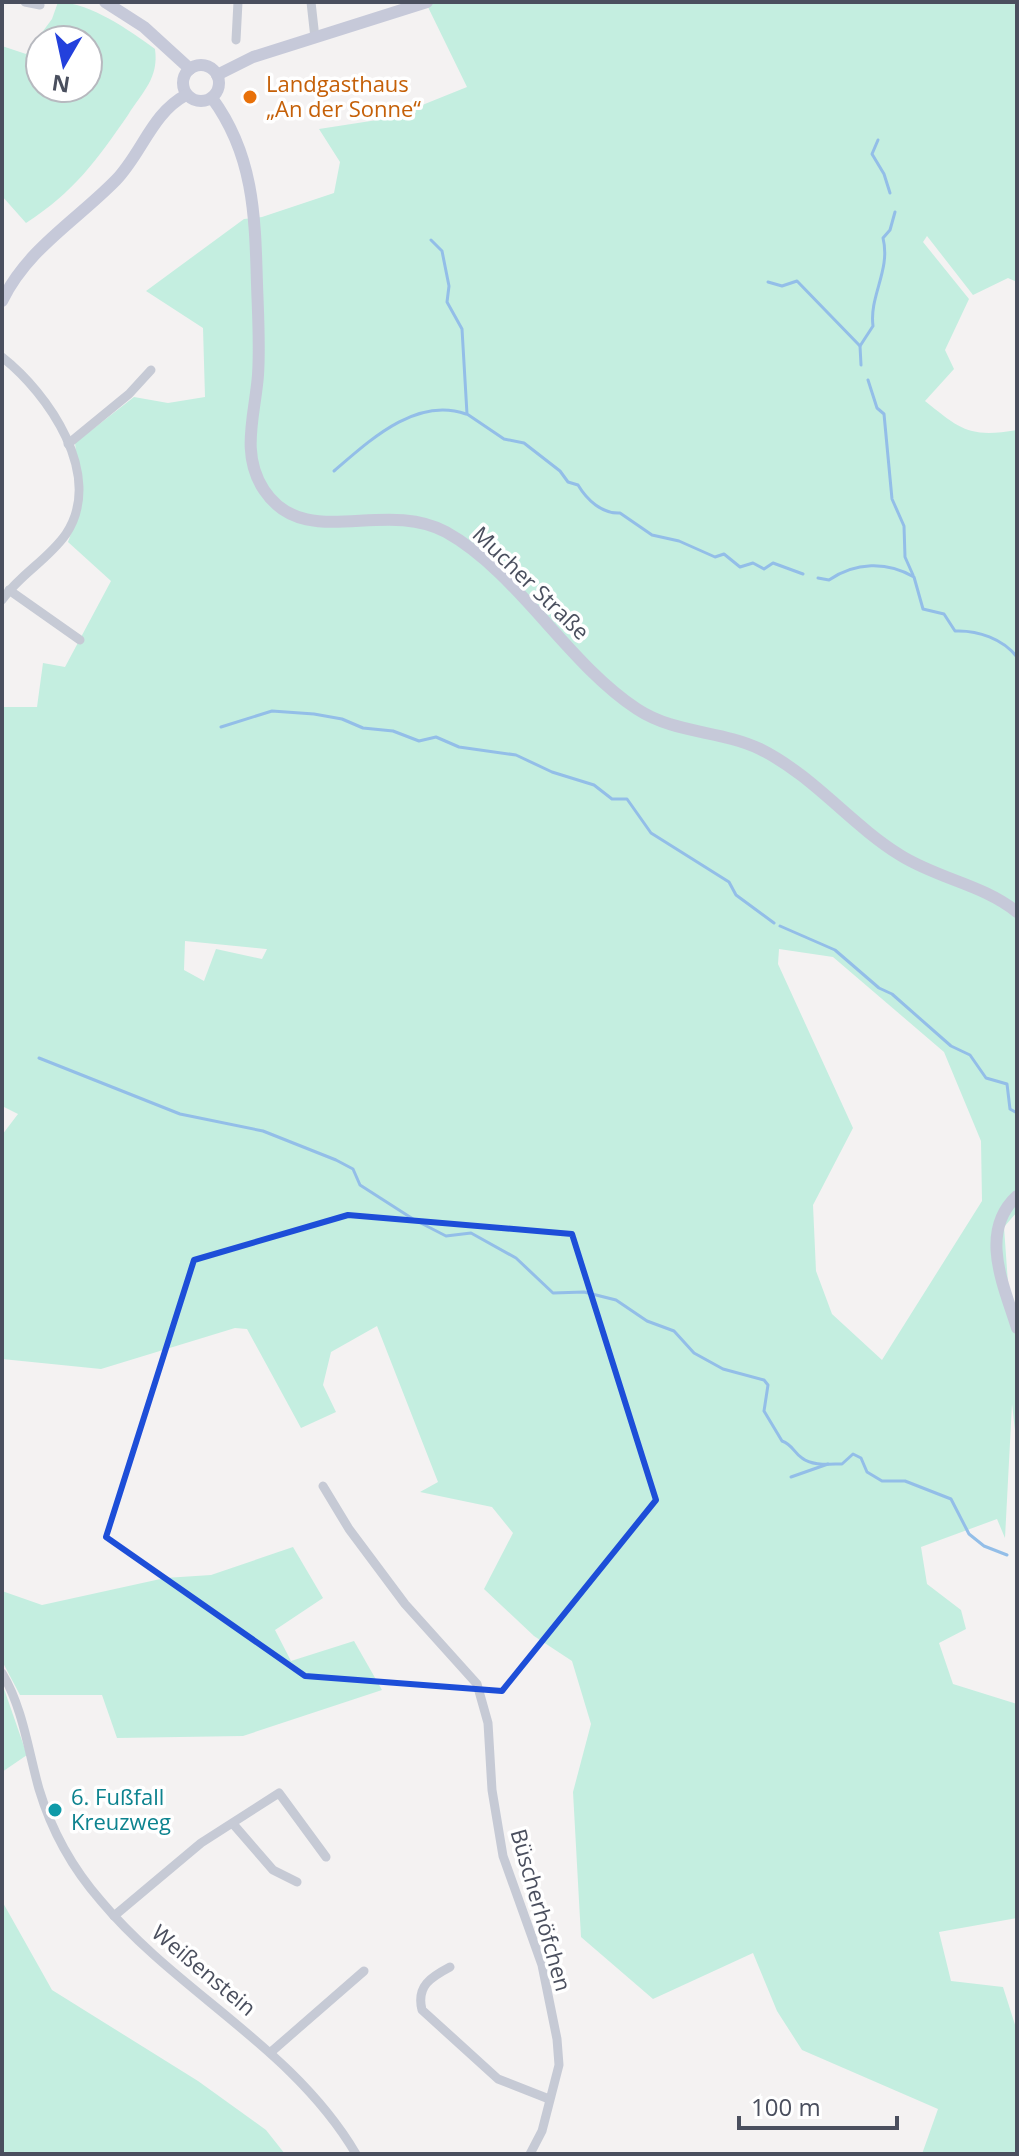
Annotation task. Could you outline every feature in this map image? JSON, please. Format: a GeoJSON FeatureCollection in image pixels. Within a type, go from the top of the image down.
{"type":"FeatureCollection","features":[{"type":"Feature","properties":{"kind":"main road"},"geometry":{"type":"LineString","coordinates":[[105,2],[144,27],[190,69]]}},
{"type":"Feature","properties":{"kind":"main road"},"geometry":{"type":"LineString","coordinates":[[217,75],[253,57],[427,2]]}},
{"type":"Feature","properties":{"kind":"main road"},"geometry":{"type":"LineString","coordinates":[[208,66],[217,75],[219,87],[212,98],[197,101],[186,95],[183,85],[190,69],[208,66]]}},
{"type":"Feature","properties":{"kind":"main road"},"geometry":{"type":"LineString","coordinates":[[2,301],[40,246],[117,179],[166,109],[186,95]]}},
{"type":"Feature","properties":{"kind":"main road","name":"Mucher Straße"},"geometry":{"type":"LineString","coordinates":[[212,98],[239,142],[254,200],[259,344],[250,452],[260,483],[275,503],[294,516],[320,523],[408,518],[450,534],[498,575],[608,686],[641,712],[677,728],[728,738],[757,748],[813,783],[904,857],[980,888],[1017,912]]}},
{"type":"Feature","properties":{"kind":"main road"},"geometry":{"type":"LineString","coordinates":[[1017,1196],[999,1223],[996,1247],[998,1270],[1017,1328]]}},
{"type":"Feature","properties":{"kind":"street"},"geometry":{"type":"LineString","coordinates":[[25,2],[40,5]]}},
{"type":"Feature","properties":{"kind":"street"},"geometry":{"type":"LineString","coordinates":[[236,40],[238,2]]}},
{"type":"Feature","properties":{"kind":"street"},"geometry":{"type":"LineString","coordinates":[[311,2],[315,38]]}},
{"type":"Feature","properties":{"kind":"street"},"geometry":{"type":"LineString","coordinates":[[2,357],[37,391],[68,444],[77,479],[73,520],[59,543],[2,600]]}},
{"type":"Feature","properties":{"kind":"street"},"geometry":{"type":"LineString","coordinates":[[68,444],[129,394],[151,370]]}},
{"type":"Feature","properties":{"kind":"street"},"geometry":{"type":"LineString","coordinates":[[9,590],[80,640]]}},
{"type":"Feature","properties":{"kind":"street","name":"Büscherhöfchen"},"geometry":{"type":"LineString","coordinates":[[323,1486],[349,1529],[405,1604],[477,1684],[488,1723],[492,1790],[503,1856],[542,1965],[557,2039],[559,2065],[539,2140],[530,2154]]}},
{"type":"Feature","properties":{"kind":"street","name":"Weißenstein"},"geometry":{"type":"LineString","coordinates":[[2,1673],[25,1728],[49,1818],[86,1881],[114,1916],[271,2052],[326,2111],[356,2154]]}},
{"type":"Feature","properties":{"kind":"street"},"geometry":{"type":"LineString","coordinates":[[114,1916],[201,1843],[234,1825],[279,1793],[326,1857]]}},
{"type":"Feature","properties":{"kind":"street"},"geometry":{"type":"LineString","coordinates":[[234,1825],[273,1870],[297,1882]]}},
{"type":"Feature","properties":{"kind":"street"},"geometry":{"type":"LineString","coordinates":[[450,1967],[432,1977],[422,1988],[422,2010],[498,2079],[549,2099]]}},
{"type":"Feature","properties":{"kind":"street"},"geometry":{"type":"LineString","coordinates":[[271,2052],[364,1971]]}},
{"type":"Feature","properties":{"kind":"highlighted area"},"geometry":{"type":"Polygon","coordinates":[[[348,1215],[572,1234],[656,1500],[502,1691],[305,1676],[106,1537],[194,1260],[348,1215]]]}},
{"type":"Feature","properties":{"kind":"green space"},"geometry":{"type":"Polygon","coordinates":[[[58,2],[96,12],[155,49],[155,68],[144,91],[94,161],[58,200],[26,223],[2,196],[2,46],[24,53],[24,104],[104,104],[104,24],[48,24],[58,2]]]}},
{"type":"Feature","properties":{"kind":"green space"},"geometry":{"type":"Polygon","coordinates":[[[429,2],[1017,2],[1017,282],[1008,278],[973,295],[927,236],[923,242],[969,299],[945,350],[954,369],[925,401],[967,429],[988,433],[1017,430],[1017,1212],[1004,1227],[1009,1297],[1017,1312],[1017,1448],[1012,1404],[1005,1538],[997,1519],[921,1547],[927,1584],[961,1610],[966,1629],[939,1643],[953,1684],[1017,1704],[1017,1918],[939,1932],[951,1981],[1003,1987],[1017,2031],[1017,2154],[922,2154],[938,2109],[802,2050],[777,2011],[753,1953],[653,1999],[581,1937],[573,1792],[591,1724],[572,1661],[534,1636],[484,1589],[513,1533],[492,1507],[420,1492],[438,1482],[377,1326],[331,1352],[323,1385],[336,1412],[301,1428],[247,1329],[235,1328],[101,1369],[2,1359],[2,1135],[18,1114],[2,1106],[2,707],[37,707],[43,663],[65,667],[111,581],[68,542],[82,503],[75,443],[134,397],[168,403],[205,397],[203,328],[146,291],[244,219],[262,217],[334,193],[340,162],[319,129],[390,118],[467,87],[426,3],[429,2]],[[185,941],[184,970],[204,981],[216,949],[262,959],[267,949],[266,949],[185,941]],[[779,949],[778,964],[853,1128],[813,1205],[816,1271],[832,1314],[882,1360],[982,1201],[981,1141],[944,1052],[833,957],[779,949]]]}},
{"type":"Feature","properties":{"kind":"green space"},"geometry":{"type":"Polygon","coordinates":[[[293,1547],[323,1598],[275,1630],[291,1661],[354,1641],[382,1690],[243,1736],[117,1738],[102,1695],[20,1695],[2,1661],[2,1591],[42,1605],[165,1578],[211,1575],[293,1547]]]}},
{"type":"Feature","properties":{"kind":"green space"},"geometry":{"type":"Polygon","coordinates":[[[2,1683],[27,1755],[2,1772],[2,1683]]]}},
{"type":"Feature","properties":{"kind":"green space"},"geometry":{"type":"Polygon","coordinates":[[[2,1901],[52,1990],[198,2081],[266,2130],[285,2154],[2,2154],[2,1901]]]}},
{"type":"Feature","properties":{"kind":"waterway"},"geometry":{"type":"LineString","coordinates":[[878,140],[872,154],[884,174],[890,193]]}},
{"type":"Feature","properties":{"kind":"waterway"},"geometry":{"type":"LineString","coordinates":[[860,346],[873,326],[874,304],[884,261],[883,238],[890,230],[895,212]]}},
{"type":"Feature","properties":{"kind":"waterway"},"geometry":{"type":"LineString","coordinates":[[431,240],[442,251],[449,286],[447,302],[462,329],[467,414],[504,439],[524,443],[560,471],[568,482],[578,485],[596,505],[620,513],[652,535],[679,541],[715,557],[724,554],[740,567],[753,563],[764,569],[773,563],[803,574]]}},
{"type":"Feature","properties":{"kind":"waterway"},"geometry":{"type":"LineString","coordinates":[[768,282],[782,286],[797,281],[860,346],[861,365]]}},
{"type":"Feature","properties":{"kind":"waterway"},"geometry":{"type":"LineString","coordinates":[[868,380],[877,408],[884,414],[892,499],[904,526],[905,557],[913,575]]}},
{"type":"Feature","properties":{"kind":"waterway"},"geometry":{"type":"LineString","coordinates":[[334,471],[378,435],[411,416],[447,410],[466,414]]}},
{"type":"Feature","properties":{"kind":"waterway"},"geometry":{"type":"LineString","coordinates":[[818,578],[829,580],[849,570],[871,566],[904,572],[914,577],[923,609],[944,614],[955,631],[981,634],[997,641],[1017,657]]}},
{"type":"Feature","properties":{"kind":"waterway"},"geometry":{"type":"LineString","coordinates":[[221,727],[272,711],[314,714],[342,719],[363,728],[393,731],[419,741],[436,737],[459,747],[516,755],[552,772],[594,785],[612,799],[627,799],[651,833],[729,882],[736,895],[774,923]]}},
{"type":"Feature","properties":{"kind":"waterway"},"geometry":{"type":"LineString","coordinates":[[780,926],[835,950],[879,988],[892,994],[951,1046],[970,1055],[986,1078],[1007,1084],[1010,1109],[1017,1113]]}},
{"type":"Feature","properties":{"kind":"waterway"},"geometry":{"type":"LineString","coordinates":[[39,1058],[180,1114],[263,1131],[336,1160],[353,1169],[360,1185],[413,1219],[446,1236],[471,1233],[516,1258],[553,1293],[584,1292],[616,1300],[647,1321],[674,1331],[694,1353],[723,1369],[764,1380],[768,1385],[764,1411],[782,1441],[806,1461],[842,1464],[853,1454],[861,1458],[867,1472],[882,1481],[905,1481],[951,1499],[969,1534],[984,1546],[1007,1555]]}},
{"type":"Feature","properties":{"kind":"waterway"},"geometry":{"type":"LineString","coordinates":[[791,1477],[828,1464]]}},
{"type":"Feature","properties":{"kind":"place","name":"Landgasthaus „An der Sonne“"},"geometry":{"type":"Point","coordinates":[250,97]}},
{"type":"Feature","properties":{"kind":"place","name":"6. Fußfall Kreuzweg"},"geometry":{"type":"Point","coordinates":[55,1810]}}]}
